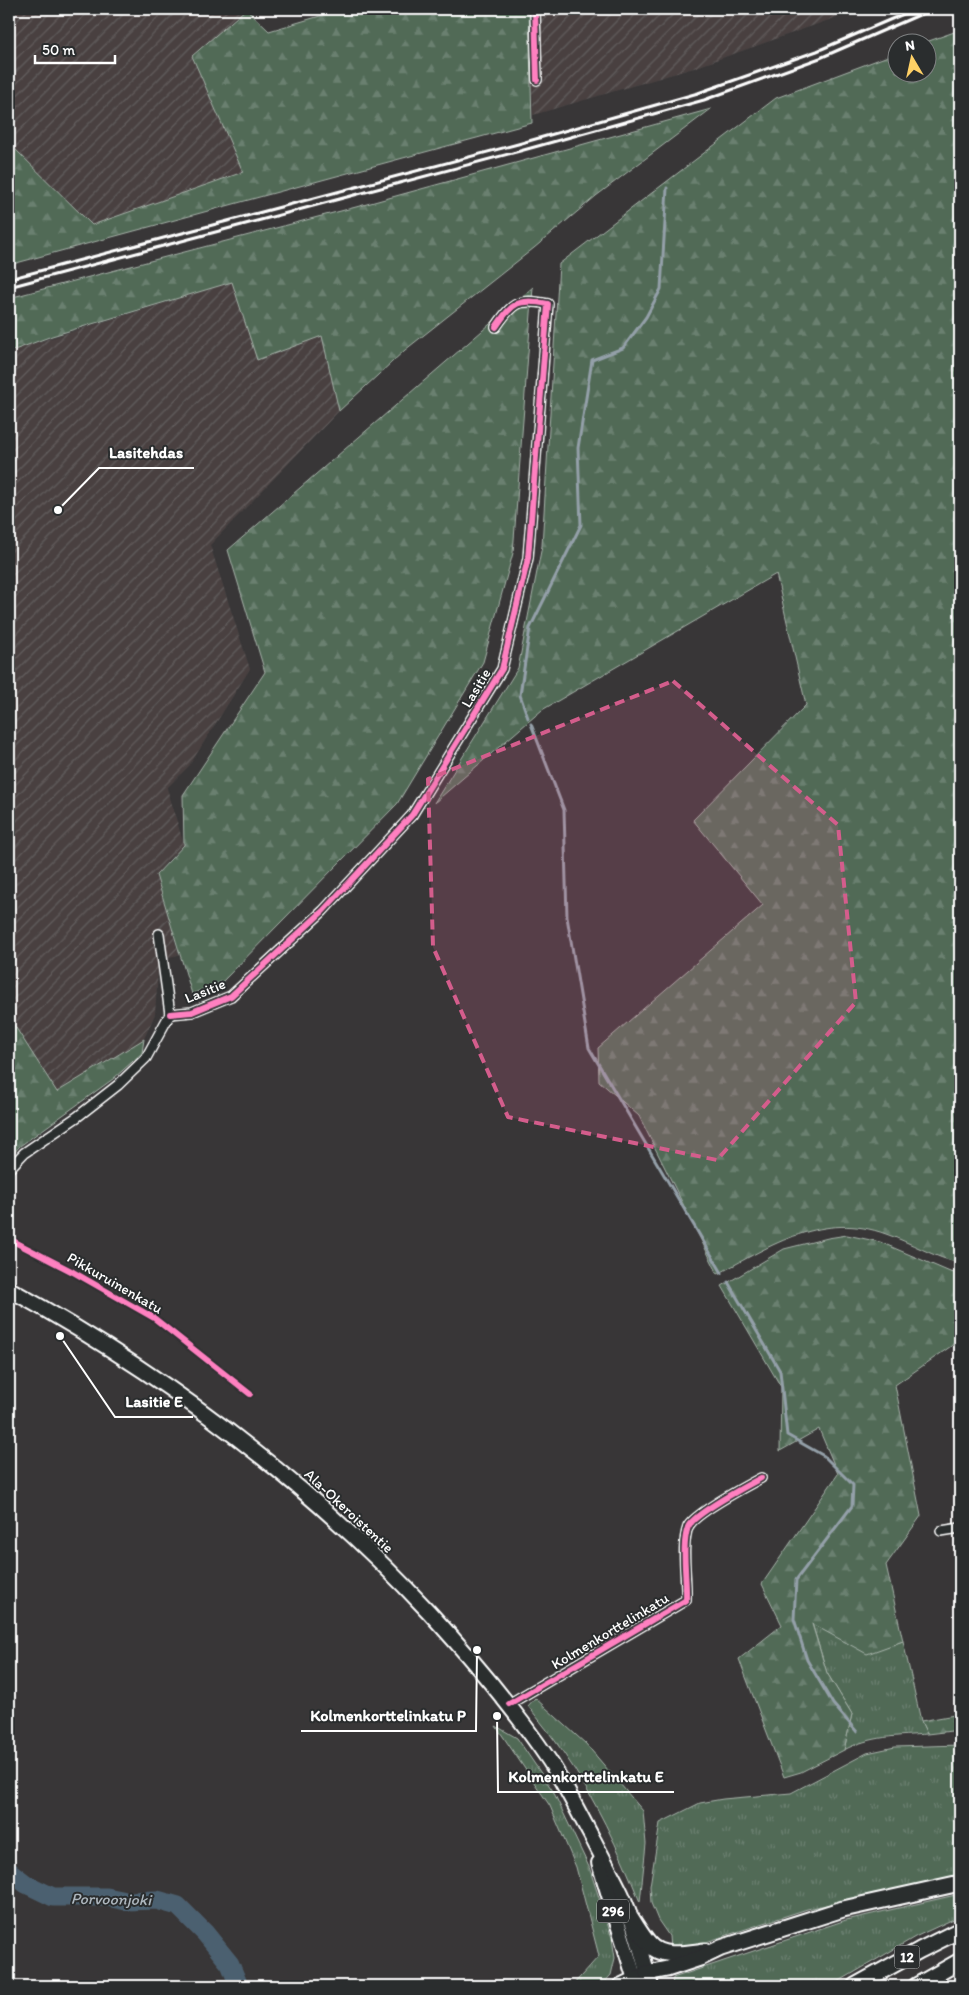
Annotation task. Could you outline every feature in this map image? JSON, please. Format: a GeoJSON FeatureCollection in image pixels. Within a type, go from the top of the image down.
{"type":"FeatureCollection","features":[{"type":"Feature","properties":{"kind":"highway"},"geometry":{"type":"LineString","coordinates":[[643,1981],[661,1971],[700,1958],[721,1948],[843,1909],[960,1883]]}},
{"type":"Feature","properties":{"kind":"highway"},"geometry":{"type":"LineString","coordinates":[[631,1918],[650,1946],[661,1952],[670,1954],[721,1948]]}},
{"type":"Feature","properties":{"kind":"highway","name":"12"},"geometry":{"type":"LineString","coordinates":[[855,1986],[960,1930]]}},
{"type":"Feature","properties":{"kind":"highway","name":"12"},"geometry":{"type":"LineString","coordinates":[[916,1986],[960,1961]]}},
{"type":"Feature","properties":{"kind":"main road","name":"Ala-Okeroistentie"},"geometry":{"type":"LineString","coordinates":[[9,1289],[136,1365],[230,1431],[278,1468],[361,1543],[409,1591],[477,1665],[509,1704],[549,1761],[622,1894],[631,1918],[643,1981]]}},
{"type":"Feature","properties":{"kind":"main road","name":"Ala-Okeroistentie"},"geometry":{"type":"LineString","coordinates":[[591,1836],[608,1897],[643,1981]]}},
{"type":"Feature","properties":{"kind":"main road"},"geometry":{"type":"LineString","coordinates":[[620,1986],[643,1981]]}},
{"type":"Feature","properties":{"kind":"street"},"geometry":{"type":"LineString","coordinates":[[535,9],[537,80]]}},
{"type":"Feature","properties":{"kind":"street","name":"Lasitie"},"geometry":{"type":"LineString","coordinates":[[170,1014],[192,1012],[231,996],[323,911],[412,815],[502,669],[528,558],[548,304],[528,300],[509,308],[496,327]]}},
{"type":"Feature","properties":{"kind":"street","name":"Lasitie"},"geometry":{"type":"LineString","coordinates":[[9,1168],[24,1153],[77,1117],[118,1085],[146,1058],[170,1014],[159,934]]}},
{"type":"Feature","properties":{"kind":"street","name":"Kolmenkorttelinkatu"},"geometry":{"type":"LineString","coordinates":[[509,1704],[686,1600],[685,1539],[689,1525],[722,1500],[761,1478]]}},
{"type":"Feature","properties":{"kind":"street"},"geometry":{"type":"LineString","coordinates":[[941,1531],[960,1528]]}},
{"type":"Feature","properties":{"kind":"highlighted area"},"geometry":{"type":"Polygon","coordinates":[[[673,681],[838,825],[856,1002],[717,1160],[508,1117],[433,947],[428,779],[673,681]]]}},
{"type":"Feature","properties":{"kind":"shaded area"},"geometry":{"type":"Polygon","coordinates":[[[9,9],[246,9],[192,56],[244,172],[92,225],[9,143],[9,9]]]}},
{"type":"Feature","properties":{"kind":"shaded area"},"geometry":{"type":"Polygon","coordinates":[[[529,9],[860,9],[694,68],[533,115],[529,9]]]}},
{"type":"Feature","properties":{"kind":"shaded area"},"geometry":{"type":"Polygon","coordinates":[[[232,282],[322,336],[339,411],[210,545],[250,669],[189,766],[167,788],[184,845],[156,875],[179,955],[159,959],[155,1014],[144,1039],[57,1093],[9,1017],[9,351],[232,282]]]}},
{"type":"Feature","properties":{"kind":"green space"},"geometry":{"type":"Polygon","coordinates":[[[246,9],[269,31],[344,9],[529,9],[532,123],[9,265],[9,143],[92,225],[243,172],[192,56],[246,9]]]}},
{"type":"Feature","properties":{"kind":"green space"},"geometry":{"type":"Polygon","coordinates":[[[960,30],[960,1263],[886,1234],[863,1228],[841,1226],[799,1234],[758,1252],[718,1274],[639,1116],[599,1081],[598,1048],[763,905],[693,820],[806,705],[776,574],[542,710],[434,803],[518,668],[542,546],[559,264],[776,98],[886,57],[886,82],[936,82],[936,38],[960,30]]]}},
{"type":"Feature","properties":{"kind":"green space"},"geometry":{"type":"Polygon","coordinates":[[[711,109],[596,196],[534,248],[405,350],[339,411],[322,336],[257,360],[232,282],[52,336],[9,352],[9,298],[356,207],[711,109]]]}},
{"type":"Feature","properties":{"kind":"green space"},"geometry":{"type":"Polygon","coordinates":[[[533,287],[513,553],[483,662],[397,804],[223,981],[192,994],[156,875],[184,845],[183,795],[265,672],[228,550],[533,287]]]}},
{"type":"Feature","properties":{"kind":"green space"},"geometry":{"type":"Polygon","coordinates":[[[9,1017],[57,1092],[144,1039],[142,1053],[113,1079],[20,1146],[9,1158],[9,1017]]]}},
{"type":"Feature","properties":{"kind":"green space"},"geometry":{"type":"Polygon","coordinates":[[[847,1235],[880,1242],[950,1272],[960,1274],[960,1340],[895,1385],[921,1516],[886,1565],[903,1641],[867,1654],[812,1624],[827,1673],[852,1714],[844,1750],[801,1772],[784,1777],[739,1659],[782,1625],[762,1584],[838,1474],[819,1429],[780,1451],[781,1387],[722,1286],[784,1249],[847,1235]]]}},
{"type":"Feature","properties":{"kind":"green space"},"geometry":{"type":"Polygon","coordinates":[[[812,1623],[867,1653],[903,1641],[921,1721],[927,1734],[874,1739],[844,1750],[852,1714],[827,1673],[812,1623]]]}},
{"type":"Feature","properties":{"kind":"green space"},"geometry":{"type":"Polygon","coordinates":[[[535,1698],[586,1744],[643,1811],[646,1844],[640,1902],[615,1844],[586,1788],[559,1746],[528,1706],[535,1698]]]}},
{"type":"Feature","properties":{"kind":"green space"},"geometry":{"type":"Polygon","coordinates":[[[960,1714],[960,1730],[927,1734],[921,1721],[960,1714]]]}},
{"type":"Feature","properties":{"kind":"green space"},"geometry":{"type":"Polygon","coordinates":[[[496,1726],[517,1738],[553,1791],[589,1867],[612,1938],[615,1958],[611,1975],[601,1986],[572,1986],[599,1956],[576,1867],[550,1806],[496,1726]]]}},
{"type":"Feature","properties":{"kind":"green space"},"geometry":{"type":"Polygon","coordinates":[[[960,1745],[960,1877],[807,1909],[697,1945],[670,1949],[669,1936],[658,1920],[651,1903],[650,1886],[660,1823],[700,1803],[791,1793],[867,1753],[895,1747],[960,1745]]]}},
{"type":"Feature","properties":{"kind":"green space"},"geometry":{"type":"Polygon","coordinates":[[[960,1894],[960,1916],[915,1937],[831,1986],[672,1986],[673,1978],[846,1920],[960,1894]]]}},
{"type":"Feature","properties":{"kind":"waterway"},"geometry":{"type":"LineString","coordinates":[[528,718],[520,695],[530,628],[581,525],[578,448],[592,360],[623,348],[646,317],[661,289],[667,188]]}},
{"type":"Feature","properties":{"kind":"waterway"},"geometry":{"type":"LineString","coordinates":[[531,724],[564,810],[567,917],[589,1048],[722,1273]]}},
{"type":"Feature","properties":{"kind":"waterway"},"geometry":{"type":"LineString","coordinates":[[728,1282],[780,1371],[787,1435],[824,1456],[853,1485],[852,1506],[796,1580],[794,1619],[807,1660],[833,1704],[857,1732]]}},
{"type":"Feature","properties":{"kind":"waterway","name":"Porvoonjoki"},"geometry":{"type":"LineString","coordinates":[[9,1871],[26,1884],[53,1897],[107,1897],[126,1901],[157,1900],[178,1906],[205,1933],[230,1964],[239,1986]]}},
{"type":"Feature","properties":{"kind":"railway"},"geometry":{"type":"LineString","coordinates":[[9,279],[518,144],[698,93],[817,51],[915,9]]}},
{"type":"Feature","properties":{"kind":"railway"},"geometry":{"type":"LineString","coordinates":[[9,287],[704,100],[820,58],[933,9]]}},
{"type":"Feature","properties":{"kind":"cycle path"},"geometry":{"type":"LineString","coordinates":[[535,9],[537,80]]}},
{"type":"Feature","properties":{"kind":"cycle path"},"geometry":{"type":"LineString","coordinates":[[170,1014],[192,1012],[231,996],[323,911],[412,815],[502,669],[528,558],[548,304],[538,302],[517,304],[507,312],[496,327]]}},
{"type":"Feature","properties":{"kind":"cycle path","name":"Pikkuruinenkatu"},"geometry":{"type":"LineString","coordinates":[[9,1239],[73,1272],[154,1318],[250,1394]]}},
{"type":"Feature","properties":{"kind":"cycle path"},"geometry":{"type":"LineString","coordinates":[[509,1704],[686,1600],[685,1543],[688,1527],[692,1521],[710,1508],[761,1478]]}},
{"type":"Feature","properties":{"kind":"place","name":"Lasitehdas"},"geometry":{"type":"Point","coordinates":[58,510]}},
{"type":"Feature","properties":{"kind":"place","name":"Lasitie E"},"geometry":{"type":"Point","coordinates":[60,1336]}},
{"type":"Feature","properties":{"kind":"place","name":"Kolmenkorttelinkatu P"},"geometry":{"type":"Point","coordinates":[477,1650]}},
{"type":"Feature","properties":{"kind":"place","name":"Kolmenkorttelinkatu E"},"geometry":{"type":"Point","coordinates":[497,1716]}}]}
